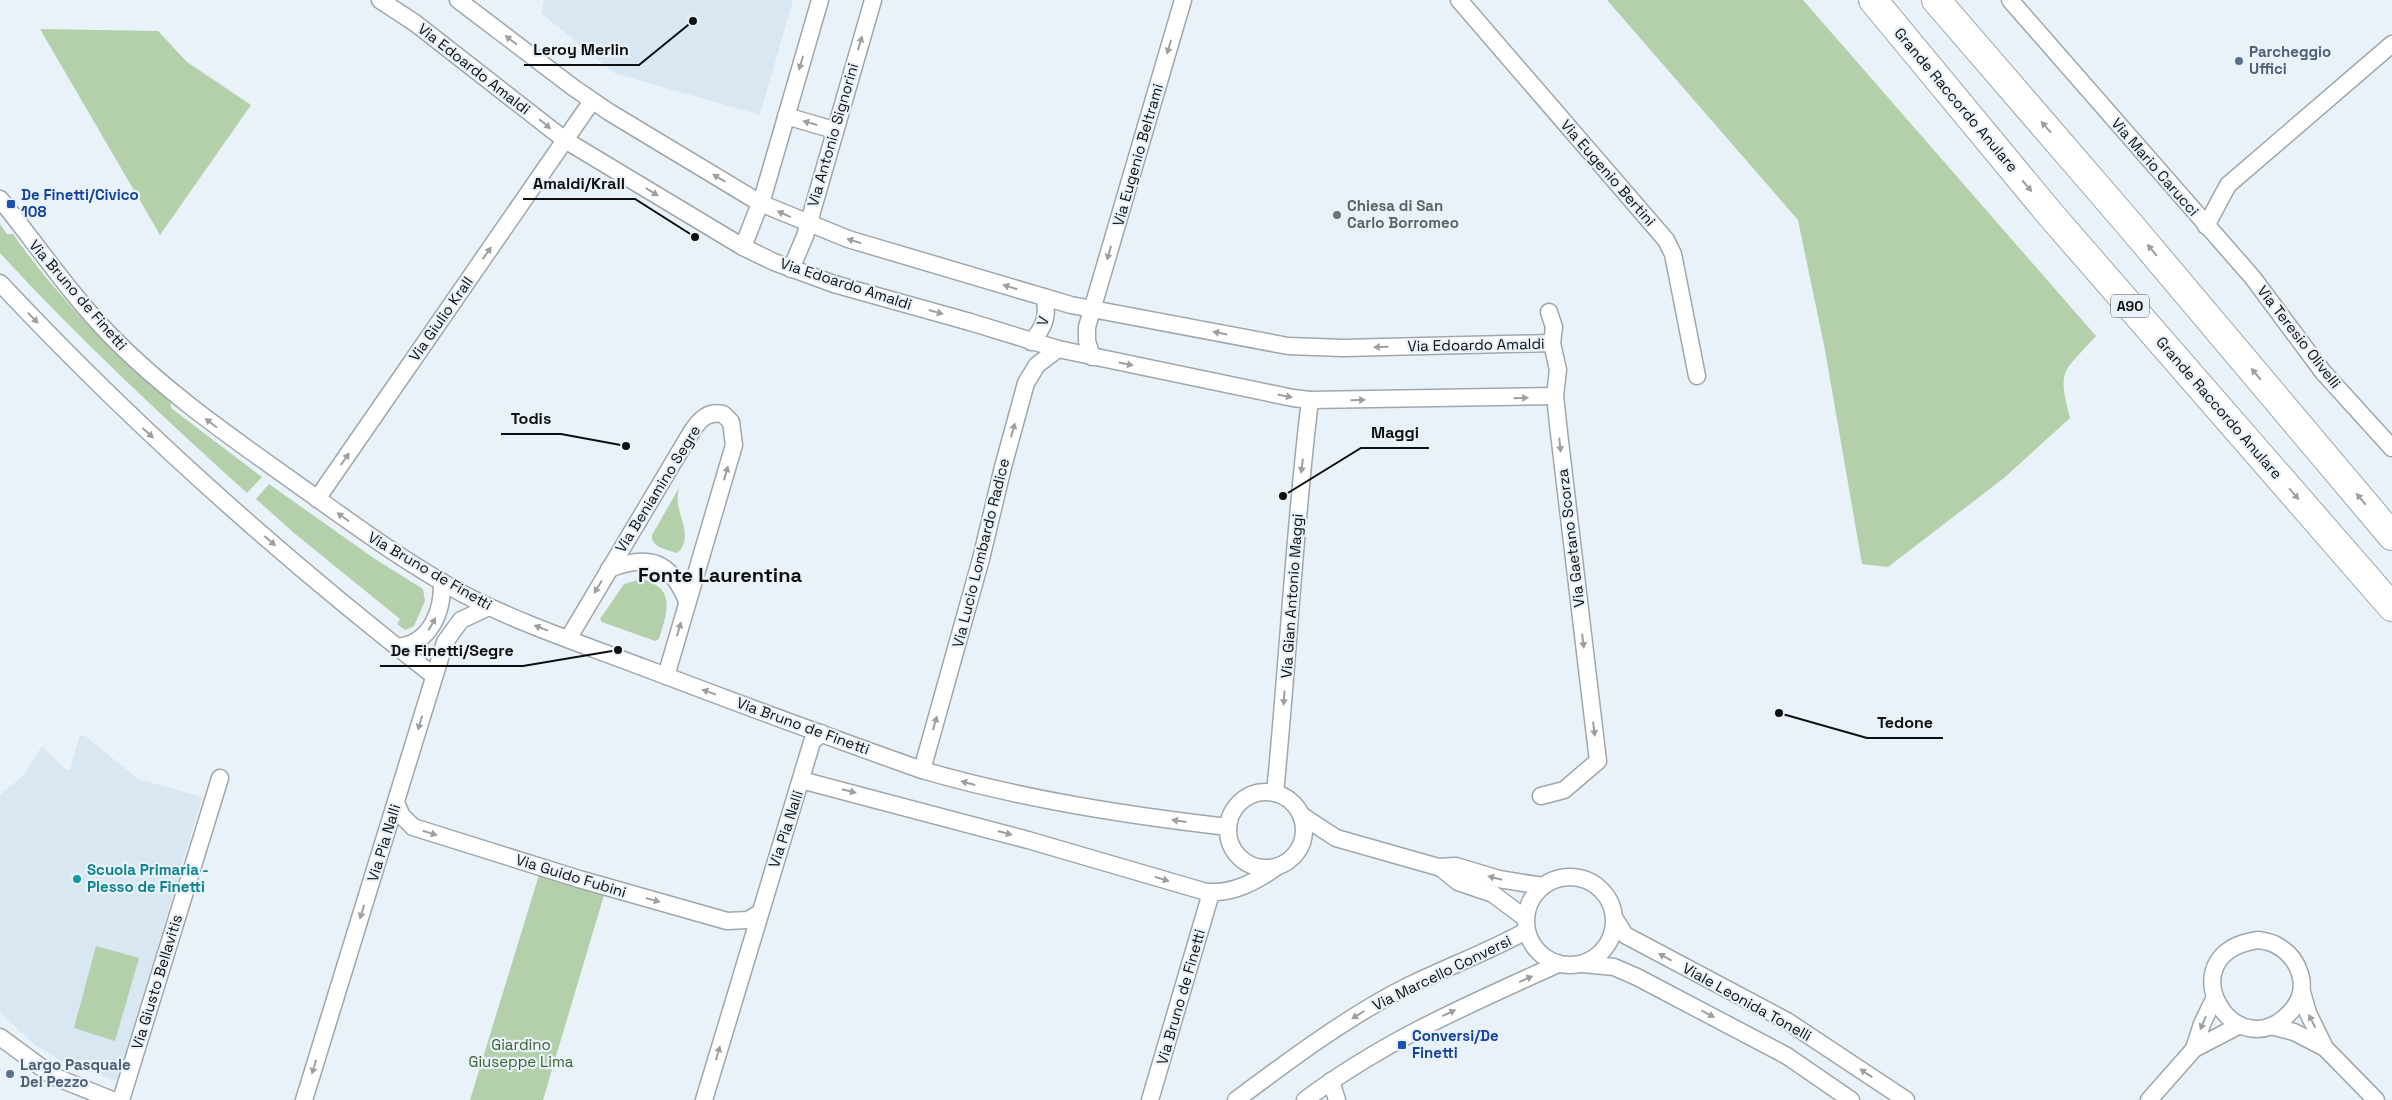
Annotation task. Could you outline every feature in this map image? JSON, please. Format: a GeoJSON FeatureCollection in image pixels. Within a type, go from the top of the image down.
{"type":"FeatureCollection","features":[{"type":"Feature","properties":{"kind":"highway","name":"Grande Raccordo Anulare"},"geometry":{"type":"LineString","coordinates":[[1873,0],[2050,214],[2392,607]]}},
{"type":"Feature","properties":{"kind":"highway"},"geometry":{"type":"LineString","coordinates":[[1936,0],[2124,217],[2392,536]]}},
{"type":"Feature","properties":{"kind":"street","name":"Via Edoardo Amaldi"},"geometry":{"type":"LineString","coordinates":[[380,0],[410,20],[565,140],[743,247],[791,269],[834,284],[1058,349],[1310,400],[1555,396],[1558,370],[1552,343],[1306,348],[1093,310],[848,240],[760,203],[592,101],[458,0]]}},
{"type":"Feature","properties":{"kind":"street"},"geometry":{"type":"LineString","coordinates":[[743,247],[760,203],[820,0]]}},
{"type":"Feature","properties":{"kind":"street","name":"Via Antonio Signorini"},"geometry":{"type":"LineString","coordinates":[[791,269],[808,224],[873,0]]}},
{"type":"Feature","properties":{"kind":"street","name":"Via Eugenio Beltrami"},"geometry":{"type":"LineString","coordinates":[[1093,310],[1182,0]]}},
{"type":"Feature","properties":{"kind":"street","name":"Via Eugenio Bertini"},"geometry":{"type":"LineString","coordinates":[[1459,0],[1666,240],[1673,254],[1697,376]]}},
{"type":"Feature","properties":{"kind":"street","name":"Via Mario Carucci"},"geometry":{"type":"LineString","coordinates":[[2010,0],[2206,226],[2228,184],[2392,44]]}},
{"type":"Feature","properties":{"kind":"street"},"geometry":{"type":"LineString","coordinates":[[565,140],[592,101]]}},
{"type":"Feature","properties":{"kind":"street"},"geometry":{"type":"LineString","coordinates":[[786,116],[834,130]]}},
{"type":"Feature","properties":{"kind":"street","name":"Via Giulio Krall"},"geometry":{"type":"LineString","coordinates":[[317,499],[565,140]]}},
{"type":"Feature","properties":{"kind":"street","name":"Via Bruno de Finetti"},"geometry":{"type":"LineString","coordinates":[[0,199],[67,287],[126,351],[204,418],[393,552],[442,582],[489,606],[568,639],[922,770],[1030,798],[1122,814],[1228,827]]}},
{"type":"Feature","properties":{"kind":"street","name":"Via Teresio Olivelli"},"geometry":{"type":"LineString","coordinates":[[2206,226],[2253,278],[2323,372],[2392,448]]}},
{"type":"Feature","properties":{"kind":"street"},"geometry":{"type":"LineString","coordinates":[[0,283],[141,427],[270,542],[434,676]]}},
{"type":"Feature","properties":{"kind":"street","name":"V"},"geometry":{"type":"LineString","coordinates":[[1032,342],[1045,323],[1047,310],[1044,297]]}},
{"type":"Feature","properties":{"kind":"street"},"geometry":{"type":"LineString","coordinates":[[1092,357],[1087,331],[1093,310]]}},
{"type":"Feature","properties":{"kind":"street"},"geometry":{"type":"LineString","coordinates":[[1549,312],[1554,326],[1552,343]]}},
{"type":"Feature","properties":{"kind":"street","name":"Via Lucio Lombardo Radice"},"geometry":{"type":"LineString","coordinates":[[922,770],[981,559],[1003,466],[1026,383],[1030,373],[1041,361],[1058,349]]}},
{"type":"Feature","properties":{"kind":"street","name":"Via Gaetano Scorza"},"geometry":{"type":"LineString","coordinates":[[1541,796],[1564,790],[1598,761],[1555,396]]}},
{"type":"Feature","properties":{"kind":"street","name":"Via Gian Antonio Maggi"},"geometry":{"type":"LineString","coordinates":[[1275,793],[1282,732],[1300,477],[1310,400]]}},
{"type":"Feature","properties":{"kind":"street","name":"Via Beniamino Segre"},"geometry":{"type":"LineString","coordinates":[[568,639],[692,431],[702,418],[709,415],[723,414],[731,422],[734,445],[666,676]]}},
{"type":"Feature","properties":{"kind":"street","name":"Via Beniamino Segre"},"geometry":{"type":"LineString","coordinates":[[609,569],[637,561],[657,563],[675,577],[687,601]]}},
{"type":"Feature","properties":{"kind":"street"},"geometry":{"type":"LineString","coordinates":[[397,647],[414,644],[430,628],[440,606],[442,582]]}},
{"type":"Feature","properties":{"kind":"street","name":"Via Pia Nalli"},"geometry":{"type":"LineString","coordinates":[[304,1100],[445,642],[455,625],[467,616],[489,606]]}},
{"type":"Feature","properties":{"kind":"street","name":"Via Pia Nalli"},"geometry":{"type":"LineString","coordinates":[[704,1100],[758,914],[812,742],[820,733]]}},
{"type":"Feature","properties":{"kind":"street","name":"Via Giusto Bellavitis"},"geometry":{"type":"LineString","coordinates":[[121,1100],[220,778]]}},
{"type":"Feature","properties":{"kind":"street"},"geometry":{"type":"LineString","coordinates":[[801,780],[1009,834],[1211,893],[1242,886],[1286,864],[1302,846],[1305,830],[1302,815]]}},
{"type":"Feature","properties":{"kind":"street"},"geometry":{"type":"LineString","coordinates":[[1275,868],[1263,869],[1251,866],[1233,850],[1229,839],[1228,827],[1230,816],[1243,799],[1264,792],[1275,793],[1291,800],[1302,815],[1336,838],[1441,868],[1458,882],[1493,894],[1526,924]]}},
{"type":"Feature","properties":{"kind":"street","name":"Via Guido Fubini"},"geometry":{"type":"LineString","coordinates":[[396,802],[402,816],[413,827],[539,867],[727,921],[748,920],[758,914]]}},
{"type":"Feature","properties":{"kind":"street"},"geometry":{"type":"LineString","coordinates":[[1302,846],[1336,838]]}},
{"type":"Feature","properties":{"kind":"street"},"geometry":{"type":"LineString","coordinates":[[1441,868],[1456,866],[1499,879],[1543,886]]}},
{"type":"Feature","properties":{"kind":"street"},"geometry":{"type":"LineString","coordinates":[[1568,877],[1581,878],[1593,883],[1609,901],[1615,919],[1613,934],[1606,947],[1596,958],[1583,964],[1558,964],[1545,959],[1536,951],[1526,924],[1528,906],[1534,895],[1554,879],[1568,877]]}},
{"type":"Feature","properties":{"kind":"street","name":"Via Bruno de Finetti"},"geometry":{"type":"LineString","coordinates":[[1150,1100],[1211,893]]}},
{"type":"Feature","properties":{"kind":"street","name":"Viale Leonida Tonelli"},"geometry":{"type":"LineString","coordinates":[[1615,919],[1626,935],[1787,1021],[1906,1100]]}},
{"type":"Feature","properties":{"kind":"street","name":"Via Marcello Conversi"},"geometry":{"type":"LineString","coordinates":[[1236,1100],[1315,1042],[1366,1010],[1408,986],[1495,948],[1526,924]]}},
{"type":"Feature","properties":{"kind":"street"},"geometry":{"type":"LineString","coordinates":[[2326,1048],[2294,1032],[2271,1026],[2254,1028],[2238,1026],[2223,1013],[2214,999],[2212,982],[2216,965],[2226,951],[2241,942],[2258,940],[2275,944],[2290,955],[2301,974],[2302,992],[2308,1013],[2326,1048],[2376,1100]]}},
{"type":"Feature","properties":{"kind":"street"},"geometry":{"type":"LineString","coordinates":[[1305,1100],[1382,1048],[1428,1024],[1558,964]]}},
{"type":"Feature","properties":{"kind":"street","name":"Viale Leonida Tonelli"},"geometry":{"type":"LineString","coordinates":[[1583,964],[1614,967],[1637,977],[1787,1056],[1851,1100]]}},
{"type":"Feature","properties":{"kind":"street"},"geometry":{"type":"LineString","coordinates":[[2271,1026],[2286,1017],[2295,1007],[2302,992]]}},
{"type":"Feature","properties":{"kind":"street"},"geometry":{"type":"LineString","coordinates":[[2194,1049],[2202,1024],[2214,999]]}},
{"type":"Feature","properties":{"kind":"street"},"geometry":{"type":"LineString","coordinates":[[2149,1100],[2194,1049],[2238,1026]]}},
{"type":"Feature","properties":{"kind":"street"},"geometry":{"type":"LineString","coordinates":[[0,1037],[53,1076],[112,1100]]}},
{"type":"Feature","properties":{"kind":"street"},"geometry":{"type":"LineString","coordinates":[[1331,1081],[1337,1100]]}},
{"type":"Feature","properties":{"kind":"shaded area"},"geometry":{"type":"Polygon","coordinates":[[[544,0],[793,0],[760,115],[614,73],[541,13],[544,0]]]}},
{"type":"Feature","properties":{"kind":"shaded area"},"geometry":{"type":"Polygon","coordinates":[[[80,735],[85,736],[138,779],[202,797],[119,1078],[113,1080],[64,1062],[35,1045],[0,1013],[0,795],[23,776],[42,746],[66,770],[70,770],[80,735]]]}},
{"type":"Feature","properties":{"kind":"green space"},"geometry":{"type":"Polygon","coordinates":[[[1607,0],[1803,0],[2096,336],[2076,357],[2066,372],[2064,389],[2070,418],[2004,478],[1888,567],[1862,564],[1825,350],[1798,220],[1607,0]]]}},
{"type":"Feature","properties":{"kind":"green space"},"geometry":{"type":"Polygon","coordinates":[[[40,29],[158,31],[187,62],[251,105],[160,235],[40,29]]]}},
{"type":"Feature","properties":{"kind":"green space"},"geometry":{"type":"Polygon","coordinates":[[[0,224],[7,234],[13,234],[30,258],[67,302],[107,344],[171,403],[171,408],[262,477],[247,493],[121,376],[0,253],[0,224]]]}},
{"type":"Feature","properties":{"kind":"green space"},"geometry":{"type":"Polygon","coordinates":[[[269,484],[375,559],[423,589],[425,601],[414,626],[405,630],[397,624],[400,619],[294,533],[256,499],[269,484]]]}},
{"type":"Feature","properties":{"kind":"green space"},"geometry":{"type":"Polygon","coordinates":[[[679,488],[679,510],[685,536],[682,548],[677,553],[664,549],[654,543],[652,535],[679,488]]]}},
{"type":"Feature","properties":{"kind":"green space"},"geometry":{"type":"Polygon","coordinates":[[[642,579],[653,583],[661,589],[667,603],[665,620],[659,639],[655,641],[602,622],[600,619],[624,584],[642,579]]]}},
{"type":"Feature","properties":{"kind":"green space","name":"Giardino Giuseppe Lima"},"geometry":{"type":"Polygon","coordinates":[[[539,875],[604,895],[543,1100],[470,1100],[539,875]]]}},
{"type":"Feature","properties":{"kind":"green space"},"geometry":{"type":"Polygon","coordinates":[[[96,946],[139,958],[115,1041],[74,1028],[96,946]]]}},
{"type":"Feature","properties":{"kind":"place","name":"Leroy Merlin"},"geometry":{"type":"Point","coordinates":[693,21]}},
{"type":"Feature","properties":{"kind":"place","name":"Parcheggio Uffici"},"geometry":{"type":"Point","coordinates":[2239,61]}},
{"type":"Feature","properties":{"kind":"place","name":"De Finetti/Civico 108"},"geometry":{"type":"Point","coordinates":[11,204]}},
{"type":"Feature","properties":{"kind":"place","name":"Chiesa di San Carlo Borromeo"},"geometry":{"type":"Point","coordinates":[1337,215]}},
{"type":"Feature","properties":{"kind":"place","name":"Amaldi/Krall"},"geometry":{"type":"Point","coordinates":[695,237]}},
{"type":"Feature","properties":{"kind":"place","name":"Todis"},"geometry":{"type":"Point","coordinates":[626,446]}},
{"type":"Feature","properties":{"kind":"place","name":"Maggi"},"geometry":{"type":"Point","coordinates":[1283,496]}},
{"type":"Feature","properties":{"kind":"place","name":"De Finetti/Segre"},"geometry":{"type":"Point","coordinates":[618,650]}},
{"type":"Feature","properties":{"kind":"place","name":"Tedone"},"geometry":{"type":"Point","coordinates":[1779,713]}},
{"type":"Feature","properties":{"kind":"place","name":"Scuola Primaria - Plesso de Finetti"},"geometry":{"type":"Point","coordinates":[77,879]}},
{"type":"Feature","properties":{"kind":"place","name":"Conversi/De Finetti"},"geometry":{"type":"Point","coordinates":[1402,1045]}},
{"type":"Feature","properties":{"kind":"place","name":"Largo Pasquale Del Pezzo"},"geometry":{"type":"Point","coordinates":[10,1074]}},
{"type":"Feature","properties":{"kind":"district","name":"Fonte Laurentina"},"geometry":{"type":"Point","coordinates":[720,575]}}]}
